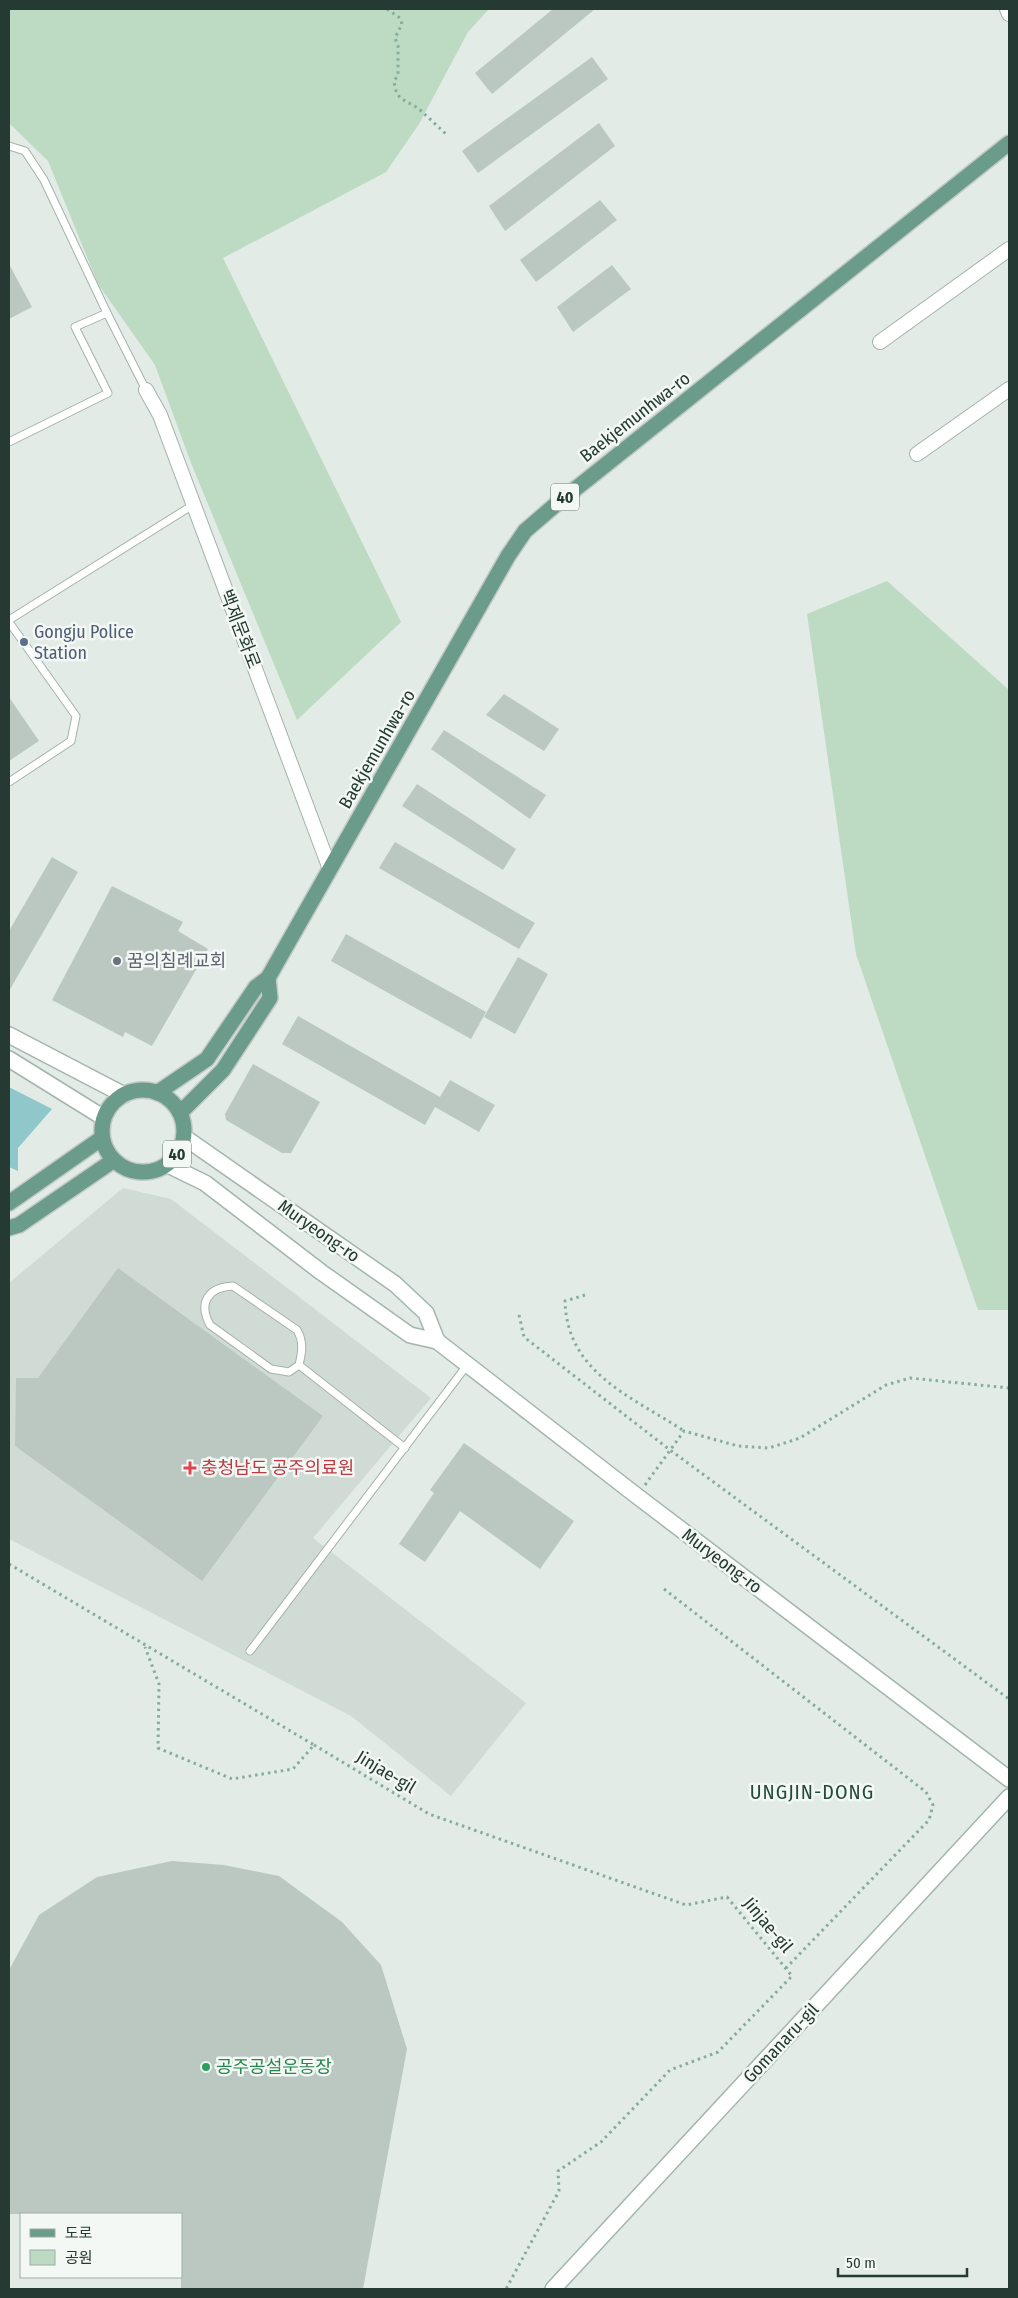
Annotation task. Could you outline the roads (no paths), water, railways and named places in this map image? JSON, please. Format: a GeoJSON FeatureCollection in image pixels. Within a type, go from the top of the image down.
{"type":"FeatureCollection","features":[{"type":"Feature","properties":{"kind":"main road","name":"Baekjemunhwa-ro"},"geometry":{"type":"LineString","coordinates":[[157,1093],[206,1058],[256,987],[268,978],[508,556],[525,531],[1009,144]]}},
{"type":"Feature","properties":{"kind":"main road","name":"Baekjemunhwa-ro"},"geometry":{"type":"LineString","coordinates":[[180,1113],[223,1070],[270,998],[268,978]]}},
{"type":"Feature","properties":{"kind":"main road"},"geometry":{"type":"LineString","coordinates":[[9,1035],[124,1095]]}},
{"type":"Feature","properties":{"kind":"main road"},"geometry":{"type":"LineString","coordinates":[[9,1059],[104,1118]]}},
{"type":"Feature","properties":{"kind":"main road"},"geometry":{"type":"LineString","coordinates":[[9,1228],[19,1225],[114,1160],[106,1150],[102,1138],[104,1118],[115,1101],[134,1091],[157,1093],[170,1101],[180,1113]]}},
{"type":"Feature","properties":{"kind":"main road","name":"40"},"geometry":{"type":"LineString","coordinates":[[114,1160],[123,1167],[140,1172],[157,1170],[168,1165],[178,1152],[184,1137],[184,1125],[180,1113]]}},
{"type":"Feature","properties":{"kind":"main road","name":"Muryeong-ro"},"geometry":{"type":"LineString","coordinates":[[184,1137],[395,1284],[426,1313],[437,1341]]}},
{"type":"Feature","properties":{"kind":"main road"},"geometry":{"type":"LineString","coordinates":[[9,1203],[102,1138]]}},
{"type":"Feature","properties":{"kind":"main road","name":"Muryeong-ro"},"geometry":{"type":"LineString","coordinates":[[168,1165],[206,1182],[321,1272],[410,1335],[437,1341],[637,1496],[1009,1778]]}},
{"type":"Feature","properties":{"kind":"main road","name":"Gomanaru-gil"},"geometry":{"type":"LineString","coordinates":[[553,2289],[1009,1797]]}},
{"type":"Feature","properties":{"kind":"street"},"geometry":{"type":"LineString","coordinates":[[1008,9],[1009,14]]}},
{"type":"Feature","properties":{"kind":"street"},"geometry":{"type":"LineString","coordinates":[[880,342],[1009,249]]}},
{"type":"Feature","properties":{"kind":"street"},"geometry":{"type":"LineString","coordinates":[[917,454],[1009,389]]}},
{"type":"Feature","properties":{"kind":"street","name":"백제문화로"},"geometry":{"type":"LineString","coordinates":[[146,390],[160,415],[330,869]]}},
{"type":"Feature","properties":{"kind":"lane"},"geometry":{"type":"LineString","coordinates":[[9,146],[25,151],[44,180],[146,390]]}},
{"type":"Feature","properties":{"kind":"lane"},"geometry":{"type":"LineString","coordinates":[[9,442],[108,393],[75,327],[107,313]]}},
{"type":"Feature","properties":{"kind":"lane"},"geometry":{"type":"LineString","coordinates":[[9,782],[71,742],[76,716],[9,621],[193,505]]}},
{"type":"Feature","properties":{"kind":"lane"},"geometry":{"type":"LineString","coordinates":[[233,1286],[296,1330],[301,1337],[303,1351],[299,1365],[289,1372],[271,1369],[210,1325],[204,1315],[206,1302],[210,1294],[219,1287],[233,1286]]}},
{"type":"Feature","properties":{"kind":"lane"},"geometry":{"type":"LineString","coordinates":[[250,1651],[468,1364]]}},
{"type":"Feature","properties":{"kind":"lane"},"geometry":{"type":"LineString","coordinates":[[299,1365],[405,1448]]}},
{"type":"Feature","properties":{"kind":"water"},"geometry":{"type":"Polygon","coordinates":[[[9,1087],[52,1109],[18,1148],[18,1171],[9,1167],[9,1087]]]}},
{"type":"Feature","properties":{"kind":"place","name":"Gongju Police Station"},"geometry":{"type":"Point","coordinates":[24,642]}},
{"type":"Feature","properties":{"kind":"place","name":"꿈의침례교회"},"geometry":{"type":"Point","coordinates":[117,961]}},
{"type":"Feature","properties":{"kind":"place","name":"충청남도 공주의료원"},"geometry":{"type":"Point","coordinates":[190,1468]}},
{"type":"Feature","properties":{"kind":"place","name":"공주공설운동장"},"geometry":{"type":"Point","coordinates":[206,2067]}},
{"type":"Feature","properties":{"kind":"district","name":"UNGJIN-DONG"},"geometry":{"type":"Point","coordinates":[812,1792]}}]}
